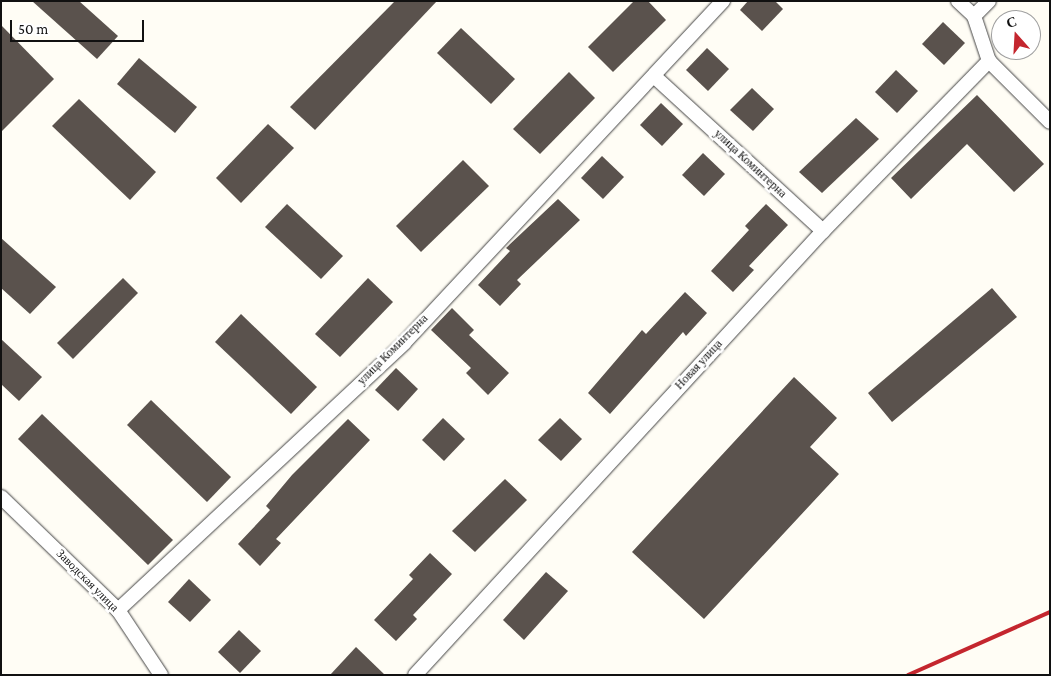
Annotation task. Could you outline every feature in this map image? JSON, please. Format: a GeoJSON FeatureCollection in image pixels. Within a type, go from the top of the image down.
{"type":"FeatureCollection","features":[{"type":"Feature","properties":{"kind":"street","name":"улица Коминтерна"},"geometry":{"type":"LineString","coordinates":[[118,610],[404,343],[655,77],[723,1]]}},
{"type":"Feature","properties":{"kind":"street"},"geometry":{"type":"LineString","coordinates":[[958,1],[974,16],[989,61],[1050,122]]}},
{"type":"Feature","properties":{"kind":"street"},"geometry":{"type":"LineString","coordinates":[[974,16],[989,1]]}},
{"type":"Feature","properties":{"kind":"street","name":"Новая улица"},"geometry":{"type":"LineString","coordinates":[[415,675],[822,231],[989,61]]}},
{"type":"Feature","properties":{"kind":"street","name":"улица Коминтерна"},"geometry":{"type":"LineString","coordinates":[[655,77],[822,231]]}},
{"type":"Feature","properties":{"kind":"street","name":"Заводская улица"},"geometry":{"type":"LineString","coordinates":[[1,497],[118,610],[161,675]]}},
{"type":"Feature","properties":{"kind":"building"},"geometry":{"type":"Polygon","coordinates":[[[32,1],[79,1],[118,36],[97,59],[32,1]]]}},
{"type":"Feature","properties":{"kind":"building"},"geometry":{"type":"Polygon","coordinates":[[[395,1],[437,1],[315,130],[290,107],[395,1]]]}},
{"type":"Feature","properties":{"kind":"building"},"geometry":{"type":"Polygon","coordinates":[[[634,1],[648,1],[666,20],[613,72],[588,47],[634,1]]]}},
{"type":"Feature","properties":{"kind":"building"},"geometry":{"type":"Polygon","coordinates":[[[748,1],[775,1],[783,9],[762,31],[740,10],[748,1]]]}},
{"type":"Feature","properties":{"kind":"building"},"geometry":{"type":"Polygon","coordinates":[[[943,22],[965,43],[944,65],[922,44],[943,22]]]}},
{"type":"Feature","properties":{"kind":"building"},"geometry":{"type":"Polygon","coordinates":[[[1,25],[54,79],[1,132],[1,25]]]}},
{"type":"Feature","properties":{"kind":"building"},"geometry":{"type":"Polygon","coordinates":[[[461,28],[515,79],[491,104],[437,53],[461,28]]]}},
{"type":"Feature","properties":{"kind":"building"},"geometry":{"type":"Polygon","coordinates":[[[707,48],[729,69],[708,91],[686,70],[707,48]]]}},
{"type":"Feature","properties":{"kind":"building"},"geometry":{"type":"Polygon","coordinates":[[[139,58],[197,107],[175,133],[117,84],[139,58]]]}},
{"type":"Feature","properties":{"kind":"building"},"geometry":{"type":"Polygon","coordinates":[[[896,70],[918,91],[897,113],[875,92],[896,70]]]}},
{"type":"Feature","properties":{"kind":"building"},"geometry":{"type":"Polygon","coordinates":[[[569,72],[595,98],[540,154],[513,129],[569,72]]]}},
{"type":"Feature","properties":{"kind":"building"},"geometry":{"type":"Polygon","coordinates":[[[752,88],[774,109],[753,131],[730,110],[752,88]]]}},
{"type":"Feature","properties":{"kind":"building"},"geometry":{"type":"Polygon","coordinates":[[[977,95],[1044,164],[1014,192],[967,144],[911,199],[891,178],[977,95]]]}},
{"type":"Feature","properties":{"kind":"building"},"geometry":{"type":"Polygon","coordinates":[[[79,99],[156,172],[130,200],[52,126],[79,99]]]}},
{"type":"Feature","properties":{"kind":"building"},"geometry":{"type":"Polygon","coordinates":[[[661,103],[683,124],[662,146],[640,125],[661,103]]]}},
{"type":"Feature","properties":{"kind":"building"},"geometry":{"type":"Polygon","coordinates":[[[856,118],[879,139],[822,193],[799,172],[856,118]]]}},
{"type":"Feature","properties":{"kind":"building"},"geometry":{"type":"Polygon","coordinates":[[[268,124],[294,148],[241,203],[216,178],[268,124]]]}},
{"type":"Feature","properties":{"kind":"building"},"geometry":{"type":"Polygon","coordinates":[[[703,153],[725,174],[704,196],[682,175],[703,153]]]}},
{"type":"Feature","properties":{"kind":"building"},"geometry":{"type":"Polygon","coordinates":[[[602,156],[624,177],[603,199],[581,178],[602,156]]]}},
{"type":"Feature","properties":{"kind":"building"},"geometry":{"type":"Polygon","coordinates":[[[463,160],[489,186],[421,252],[396,226],[463,160]]]}},
{"type":"Feature","properties":{"kind":"building"},"geometry":{"type":"Polygon","coordinates":[[[558,199],[580,220],[517,280],[521,284],[500,306],[478,285],[510,251],[506,248],[558,199]]]}},
{"type":"Feature","properties":{"kind":"building"},"geometry":{"type":"Polygon","coordinates":[[[287,204],[343,256],[321,279],[265,227],[287,204]]]}},
{"type":"Feature","properties":{"kind":"building"},"geometry":{"type":"Polygon","coordinates":[[[766,204],[788,225],[749,266],[754,270],[733,292],[711,271],[749,230],[745,226],[766,204]]]}},
{"type":"Feature","properties":{"kind":"building"},"geometry":{"type":"Polygon","coordinates":[[[1,238],[56,287],[30,314],[1,288],[1,238]]]}},
{"type":"Feature","properties":{"kind":"building"},"geometry":{"type":"Polygon","coordinates":[[[123,278],[138,293],[73,359],[57,343],[123,278]]]}},
{"type":"Feature","properties":{"kind":"building"},"geometry":{"type":"Polygon","coordinates":[[[368,278],[393,302],[340,357],[315,334],[368,278]]]}},
{"type":"Feature","properties":{"kind":"building"},"geometry":{"type":"Polygon","coordinates":[[[992,288],[1017,317],[892,422],[868,393],[992,288]]]}},
{"type":"Feature","properties":{"kind":"building"},"geometry":{"type":"Polygon","coordinates":[[[685,292],[707,313],[686,336],[683,332],[610,414],[588,393],[642,330],[646,334],[685,292]]]}},
{"type":"Feature","properties":{"kind":"building"},"geometry":{"type":"Polygon","coordinates":[[[452,308],[474,330],[469,335],[509,373],[488,395],[466,373],[471,368],[431,330],[452,308]]]}},
{"type":"Feature","properties":{"kind":"building"},"geometry":{"type":"Polygon","coordinates":[[[241,314],[317,387],[291,414],[215,342],[241,314]]]}},
{"type":"Feature","properties":{"kind":"building"},"geometry":{"type":"Polygon","coordinates":[[[1,339],[42,377],[19,401],[1,384],[1,339]]]}},
{"type":"Feature","properties":{"kind":"building"},"geometry":{"type":"Polygon","coordinates":[[[396,368],[418,389],[398,411],[375,390],[396,368]]]}},
{"type":"Feature","properties":{"kind":"building"},"geometry":{"type":"Polygon","coordinates":[[[794,377],[837,418],[810,447],[839,474],[704,619],[632,552],[794,377]]]}},
{"type":"Feature","properties":{"kind":"building"},"geometry":{"type":"Polygon","coordinates":[[[151,400],[231,477],[207,502],[127,425],[151,400]]]}},
{"type":"Feature","properties":{"kind":"building"},"geometry":{"type":"Polygon","coordinates":[[[42,414],[173,540],[148,565],[18,439],[42,414]]]}},
{"type":"Feature","properties":{"kind":"building"},"geometry":{"type":"Polygon","coordinates":[[[443,418],[465,439],[444,461],[422,440],[443,418]]]}},
{"type":"Feature","properties":{"kind":"building"},"geometry":{"type":"Polygon","coordinates":[[[560,418],[582,439],[561,461],[538,440],[560,418]]]}},
{"type":"Feature","properties":{"kind":"building"},"geometry":{"type":"Polygon","coordinates":[[[348,419],[370,440],[276,539],[281,543],[260,566],[238,544],[270,510],[266,506],[292,475],[348,419]]]}},
{"type":"Feature","properties":{"kind":"building"},"geometry":{"type":"Polygon","coordinates":[[[505,479],[527,500],[475,552],[452,531],[505,479]]]}},
{"type":"Feature","properties":{"kind":"building"},"geometry":{"type":"Polygon","coordinates":[[[430,553],[452,574],[413,615],[417,619],[396,641],[374,620],[413,579],[409,575],[430,553]]]}},
{"type":"Feature","properties":{"kind":"building"},"geometry":{"type":"Polygon","coordinates":[[[546,572],[568,591],[524,640],[503,620],[546,572]]]}},
{"type":"Feature","properties":{"kind":"building"},"geometry":{"type":"Polygon","coordinates":[[[189,579],[211,600],[190,622],[168,602],[189,579]]]}},
{"type":"Feature","properties":{"kind":"building"},"geometry":{"type":"Polygon","coordinates":[[[239,630],[261,651],[240,673],[218,652],[239,630]]]}},
{"type":"Feature","properties":{"kind":"building"},"geometry":{"type":"Polygon","coordinates":[[[356,647],[385,675],[330,675],[356,647]]]}},
{"type":"Feature","properties":{"kind":"railway"},"geometry":{"type":"LineString","coordinates":[[908,675],[1050,612]]}}]}
